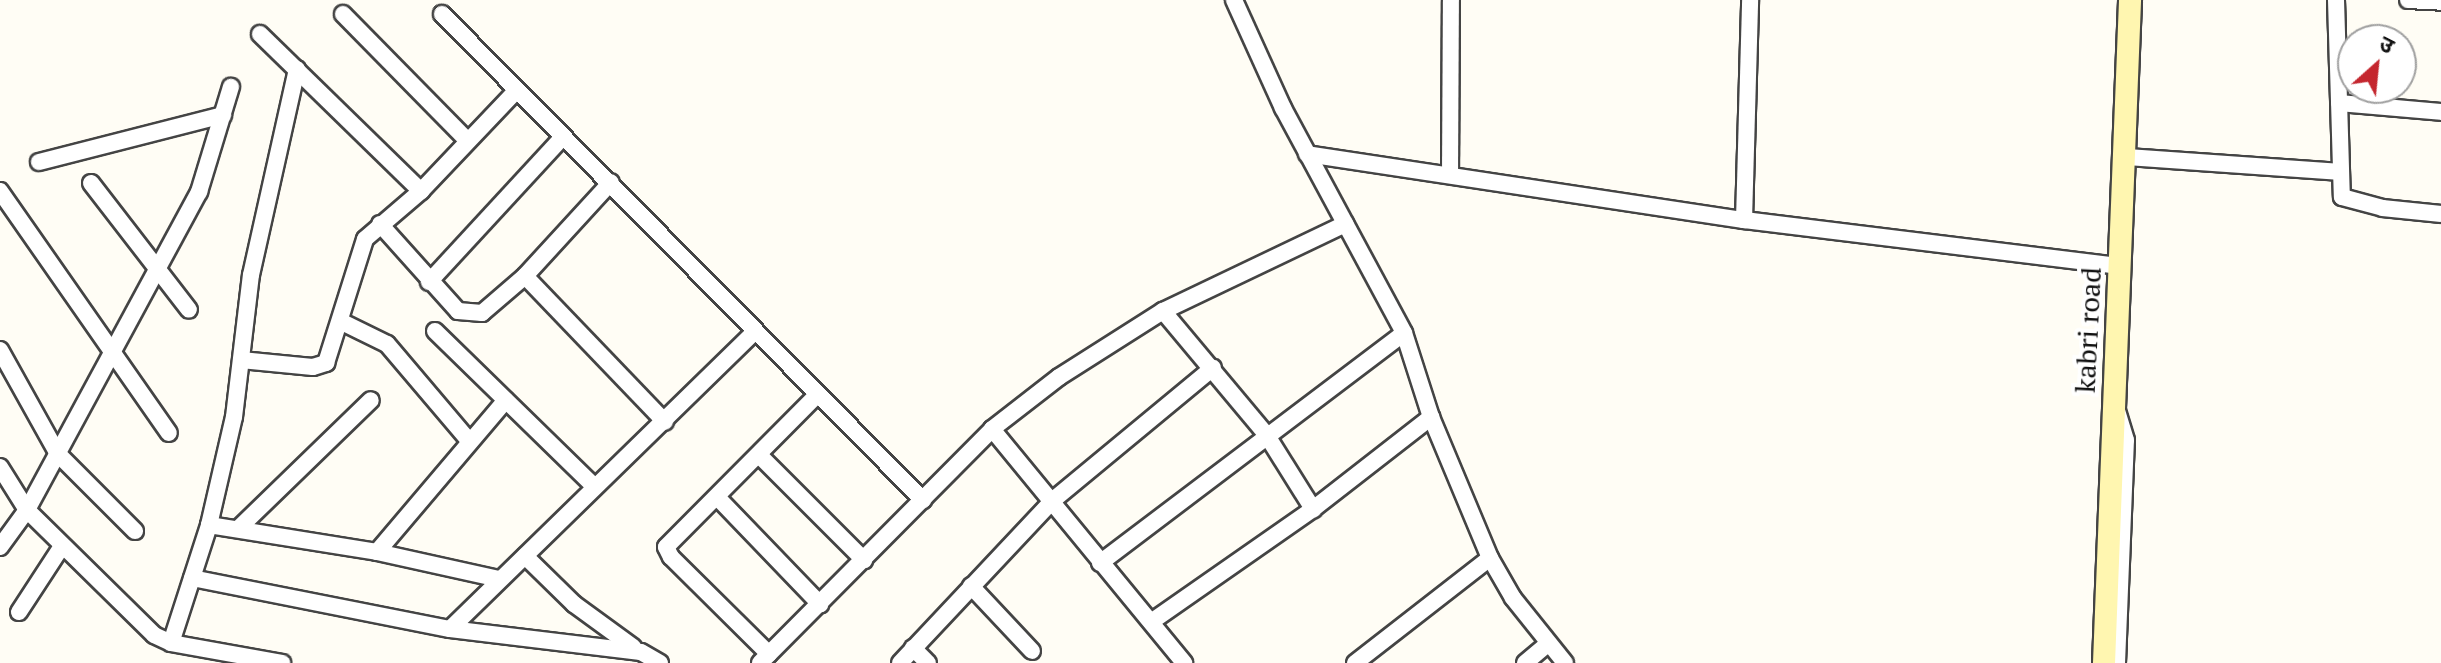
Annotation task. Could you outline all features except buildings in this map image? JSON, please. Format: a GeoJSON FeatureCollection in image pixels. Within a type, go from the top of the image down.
{"type":"FeatureCollection","features":[{"type":"Feature","properties":{"kind":"street"},"geometry":{"type":"LineString","coordinates":[[1234,0],[1307,154],[1404,333],[1431,417],[1490,558],[1548,644],[1565,663]]}},
{"type":"Feature","properties":{"kind":"street"},"geometry":{"type":"LineString","coordinates":[[1450,175],[1451,0]]}},
{"type":"Feature","properties":{"kind":"street"},"geometry":{"type":"LineString","coordinates":[[1744,220],[1750,0]]}},
{"type":"Feature","properties":{"kind":"street","name":"kabri road"},"geometry":{"type":"LineString","coordinates":[[2104,663],[2120,266],[2128,157],[2130,0]]}},
{"type":"Feature","properties":{"kind":"street"},"geometry":{"type":"LineString","coordinates":[[2336,0],[2337,34]]}},
{"type":"Feature","properties":{"kind":"street"},"geometry":{"type":"LineString","coordinates":[[2408,0],[2441,2]]}},
{"type":"Feature","properties":{"kind":"street"},"geometry":{"type":"LineString","coordinates":[[343,14],[467,140]]}},
{"type":"Feature","properties":{"kind":"street"},"geometry":{"type":"LineString","coordinates":[[442,14],[611,182],[753,333],[923,500]]}},
{"type":"Feature","properties":{"kind":"street"},"geometry":{"type":"LineString","coordinates":[[260,34],[421,191]]}},
{"type":"Feature","properties":{"kind":"street"},"geometry":{"type":"LineString","coordinates":[[171,643],[209,525],[234,417],[251,275],[297,69]]}},
{"type":"Feature","properties":{"kind":"street"},"geometry":{"type":"LineString","coordinates":[[0,547],[27,510],[206,178],[231,87]]}},
{"type":"Feature","properties":{"kind":"street"},"geometry":{"type":"LineString","coordinates":[[241,360],[321,366],[331,358],[360,247],[380,224],[421,191],[517,90]]}},
{"type":"Feature","properties":{"kind":"street"},"geometry":{"type":"LineString","coordinates":[[2339,104],[2341,194],[2350,202],[2441,214]]}},
{"type":"Feature","properties":{"kind":"street"},"geometry":{"type":"LineString","coordinates":[[2350,104],[2441,112]]}},
{"type":"Feature","properties":{"kind":"street"},"geometry":{"type":"LineString","coordinates":[[39,162],[223,115]]}},
{"type":"Feature","properties":{"kind":"street"},"geometry":{"type":"LineString","coordinates":[[429,282],[563,137]]}},
{"type":"Feature","properties":{"kind":"street"},"geometry":{"type":"LineString","coordinates":[[1307,154],[1744,220],[2120,266]]}},
{"type":"Feature","properties":{"kind":"street"},"geometry":{"type":"LineString","coordinates":[[2128,157],[2340,172]]}},
{"type":"Feature","properties":{"kind":"street"},"geometry":{"type":"LineString","coordinates":[[380,224],[458,311],[473,314],[489,309],[525,276],[611,182]]}},
{"type":"Feature","properties":{"kind":"street"},"geometry":{"type":"LineString","coordinates":[[91,183],[189,310]]}},
{"type":"Feature","properties":{"kind":"street"},"geometry":{"type":"LineString","coordinates":[[0,191],[169,433]]}},
{"type":"Feature","properties":{"kind":"street"},"geometry":{"type":"LineString","coordinates":[[816,396],[761,457],[672,538],[667,552],[764,659],[992,429],[1094,352],[1163,311],[1345,224]]}},
{"type":"Feature","properties":{"kind":"street"},"geometry":{"type":"LineString","coordinates":[[525,276],[665,422]]}},
{"type":"Feature","properties":{"kind":"street"},"geometry":{"type":"LineString","coordinates":[[1163,311],[1266,434],[1313,509]]}},
{"type":"Feature","properties":{"kind":"street"},"geometry":{"type":"LineString","coordinates":[[342,322],[387,344],[470,442]]}},
{"type":"Feature","properties":{"kind":"street"},"geometry":{"type":"LineString","coordinates":[[435,331],[595,487]]}},
{"type":"Feature","properties":{"kind":"street"},"geometry":{"type":"LineString","coordinates":[[450,629],[753,333]]}},
{"type":"Feature","properties":{"kind":"street"},"geometry":{"type":"LineString","coordinates":[[1100,563],[1266,434],[1404,333]]}},
{"type":"Feature","properties":{"kind":"street"},"geometry":{"type":"LineString","coordinates":[[0,350],[58,454],[135,531]]}},
{"type":"Feature","properties":{"kind":"street"},"geometry":{"type":"LineString","coordinates":[[900,663],[1052,501],[1213,368]]}},
{"type":"Feature","properties":{"kind":"street"},"geometry":{"type":"LineString","coordinates":[[240,527],[371,400]]}},
{"type":"Feature","properties":{"kind":"street"},"geometry":{"type":"LineString","coordinates":[[377,552],[506,400]]}},
{"type":"Feature","properties":{"kind":"street"},"geometry":{"type":"LineString","coordinates":[[2114,402],[2126,440],[2117,663]]}},
{"type":"Feature","properties":{"kind":"street"},"geometry":{"type":"LineString","coordinates":[[1151,622],[1313,509],[1431,417]]}},
{"type":"Feature","properties":{"kind":"street"},"geometry":{"type":"LineString","coordinates":[[992,429],[1184,663]]}},
{"type":"Feature","properties":{"kind":"street"},"geometry":{"type":"LineString","coordinates":[[761,457],[864,560]]}},
{"type":"Feature","properties":{"kind":"street"},"geometry":{"type":"LineString","coordinates":[[0,467],[27,510],[150,631],[171,643],[282,663]]}},
{"type":"Feature","properties":{"kind":"street"},"geometry":{"type":"LineString","coordinates":[[717,497],[820,604]]}},
{"type":"Feature","properties":{"kind":"street"},"geometry":{"type":"LineString","coordinates":[[209,525],[240,527],[377,552],[499,579]]}},
{"type":"Feature","properties":{"kind":"street"},"geometry":{"type":"LineString","coordinates":[[19,612],[62,546]]}},
{"type":"Feature","properties":{"kind":"street"},"geometry":{"type":"LineString","coordinates":[[525,556],[574,604],[660,663]]}},
{"type":"Feature","properties":{"kind":"street"},"geometry":{"type":"LineString","coordinates":[[1355,663],[1490,558]]}},
{"type":"Feature","properties":{"kind":"street"},"geometry":{"type":"LineString","coordinates":[[192,578],[450,629],[641,652]]}},
{"type":"Feature","properties":{"kind":"street"},"geometry":{"type":"LineString","coordinates":[[971,586],[1032,651]]}},
{"type":"Feature","properties":{"kind":"street"},"geometry":{"type":"LineString","coordinates":[[1525,663],[1548,644]]}},
{"type":"Feature","properties":{"kind":"street"},"geometry":{"type":"LineString","coordinates":[[913,648],[928,663]]}}]}
